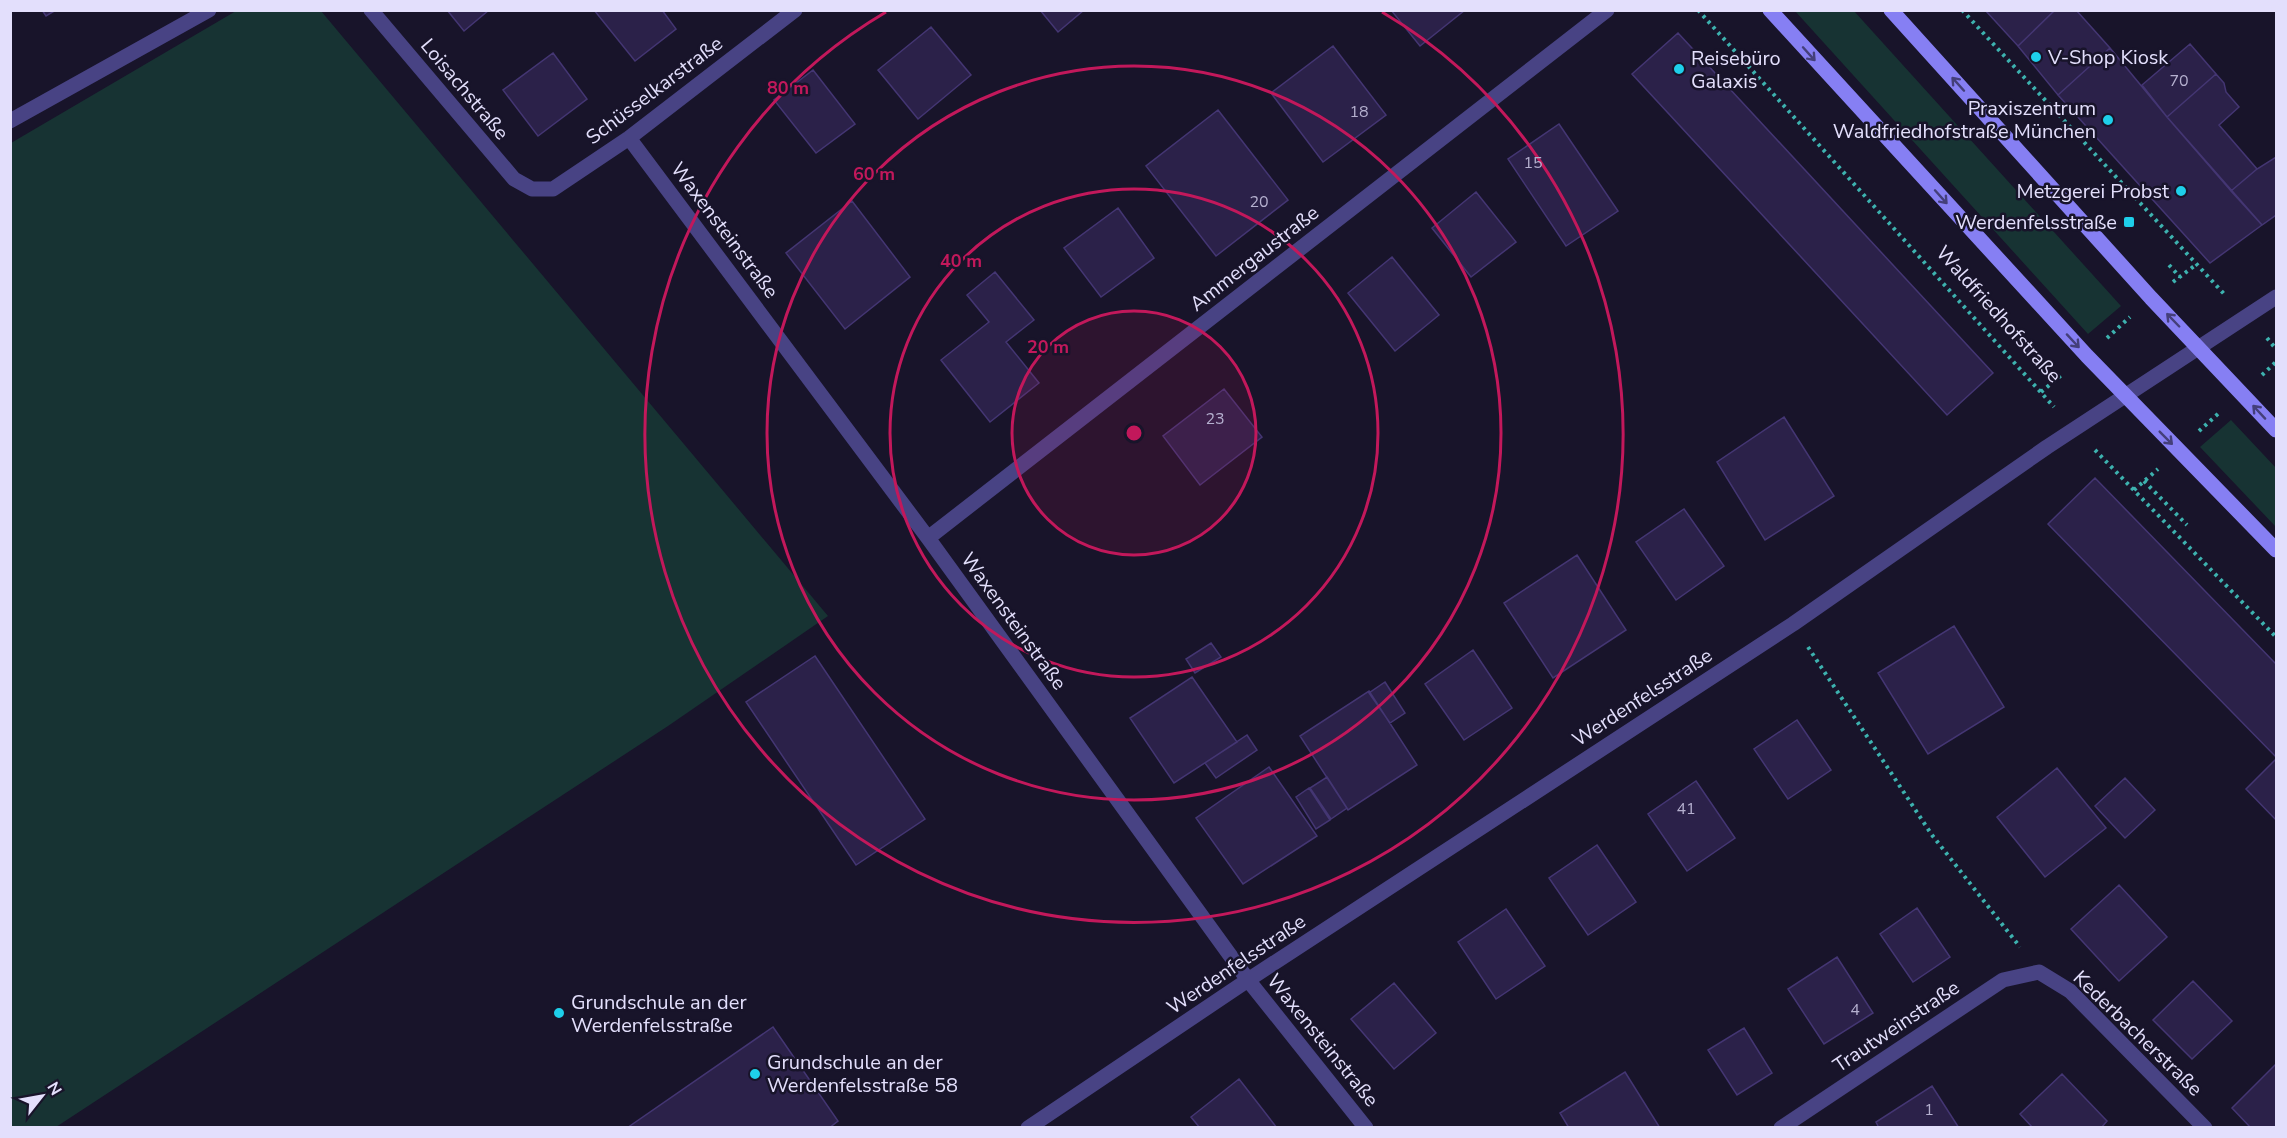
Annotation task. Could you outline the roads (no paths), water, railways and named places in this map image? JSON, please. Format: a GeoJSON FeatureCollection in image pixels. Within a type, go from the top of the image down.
{"type":"FeatureCollection","features":[{"type":"Feature","properties":{"kind":"main road","name":"Waldfriedhofstraße"},"geometry":{"type":"LineString","coordinates":[[1770,10],[2087,356],[2277,550]]}},
{"type":"Feature","properties":{"kind":"main road"},"geometry":{"type":"LineString","coordinates":[[1891,10],[2151,298],[2277,430]]}},
{"type":"Feature","properties":{"kind":"street"},"geometry":{"type":"LineString","coordinates":[[10,121],[209,10]]}},
{"type":"Feature","properties":{"kind":"street","name":"Loisachstraße"},"geometry":{"type":"LineString","coordinates":[[370,10],[514,179],[532,189]]}},
{"type":"Feature","properties":{"kind":"street","name":"Schüsselkarstraße"},"geometry":{"type":"LineString","coordinates":[[532,189],[553,189],[629,138],[795,10]]}},
{"type":"Feature","properties":{"kind":"street","name":"Ammergaustraße"},"geometry":{"type":"LineString","coordinates":[[928,538],[1607,10]]}},
{"type":"Feature","properties":{"kind":"street","name":"Waxensteinstraße"},"geometry":{"type":"LineString","coordinates":[[629,138],[928,538],[1248,980],[1366,1128]]}},
{"type":"Feature","properties":{"kind":"street","name":"Werdenfelsstraße"},"geometry":{"type":"LineString","coordinates":[[1028,1128],[1248,980],[1793,624],[2075,429],[2277,297]]}},
{"type":"Feature","properties":{"kind":"street","name":"Trautweinstraße"},"geometry":{"type":"LineString","coordinates":[[1781,1128],[2003,980],[2039,972]]}},
{"type":"Feature","properties":{"kind":"street","name":"Kederbacherstraße"},"geometry":{"type":"LineString","coordinates":[[2039,972],[2070,991],[2205,1128]]}},
{"type":"Feature","properties":{"kind":"place","name":"V-Shop Kiosk"},"geometry":{"type":"Point","coordinates":[2036,57]}},
{"type":"Feature","properties":{"kind":"place","name":"Reisebüro Galaxis"},"geometry":{"type":"Point","coordinates":[1679,69]}},
{"type":"Feature","properties":{"kind":"place","name":"Praxiszentrum Waldfriedhofstraße München"},"geometry":{"type":"Point","coordinates":[2108,120]}},
{"type":"Feature","properties":{"kind":"place","name":"Metzgerei Probst"},"geometry":{"type":"Point","coordinates":[2181,191]}},
{"type":"Feature","properties":{"kind":"place","name":"Werdenfelsstraße"},"geometry":{"type":"Point","coordinates":[2129,222]}},
{"type":"Feature","properties":{"kind":"place","name":"Grundschule an der Werdenfelsstraße"},"geometry":{"type":"Point","coordinates":[559,1013]}},
{"type":"Feature","properties":{"kind":"place","name":"Grundschule an der Werdenfelsstraße 58"},"geometry":{"type":"Point","coordinates":[755,1074]}}]}
